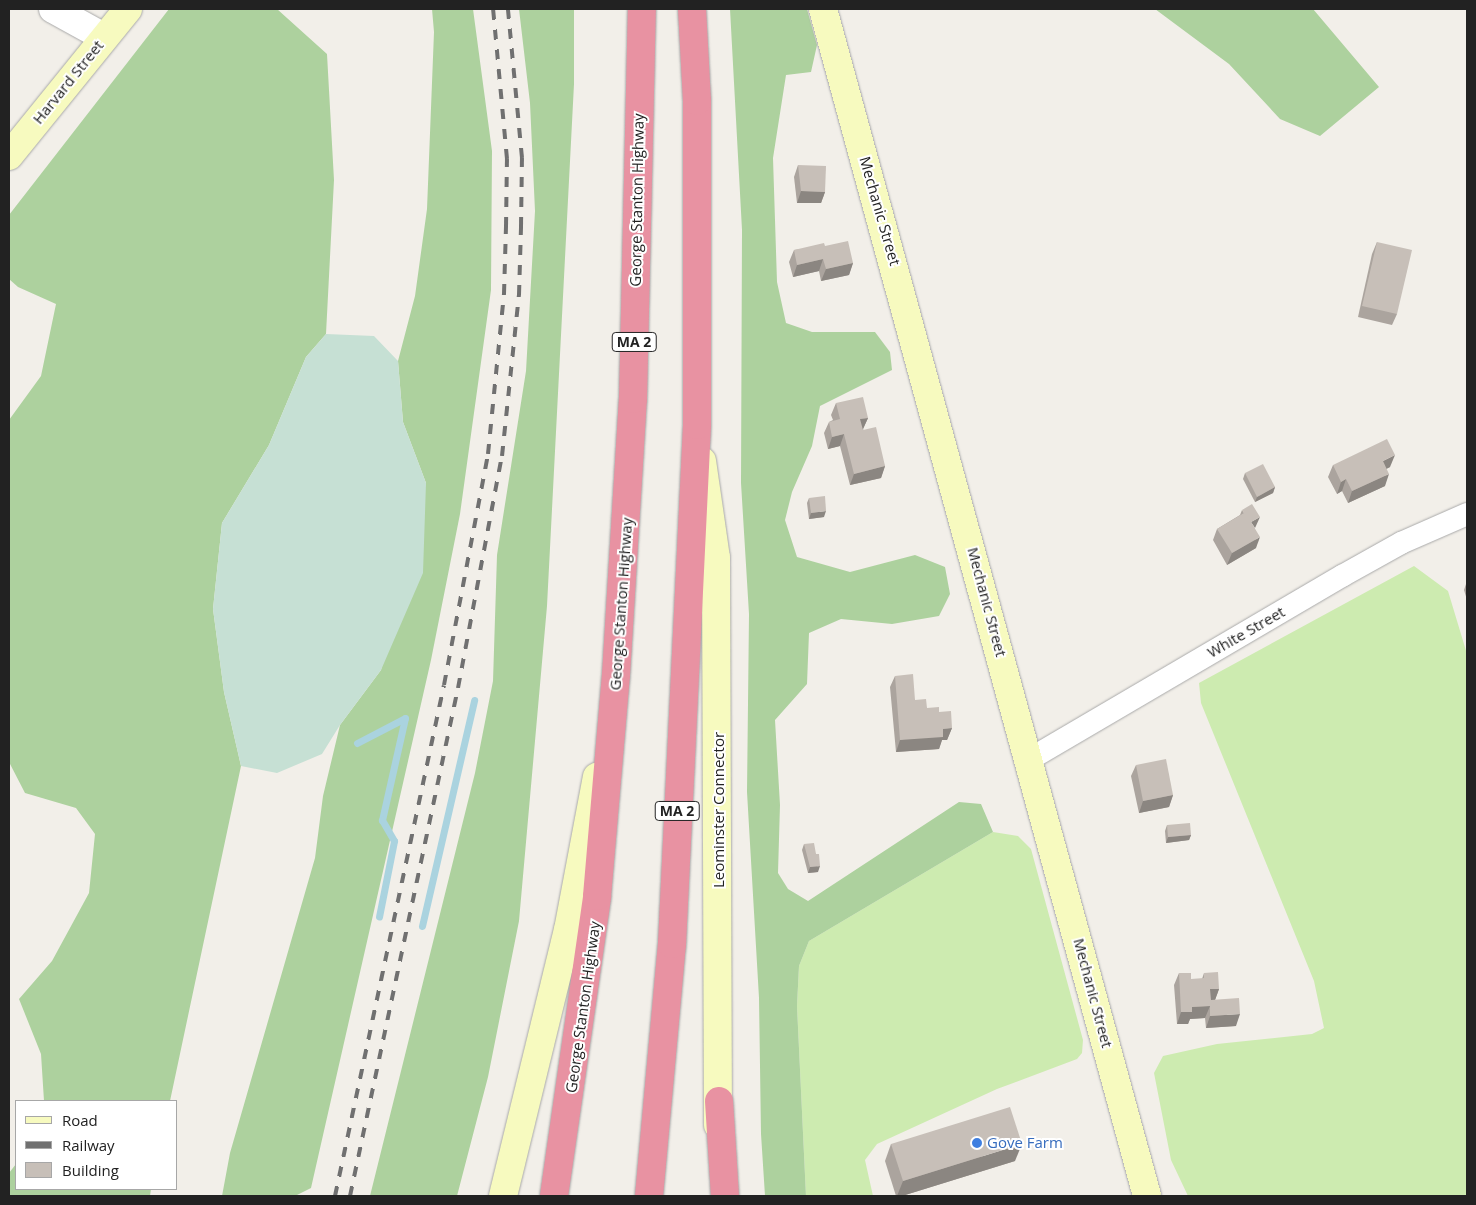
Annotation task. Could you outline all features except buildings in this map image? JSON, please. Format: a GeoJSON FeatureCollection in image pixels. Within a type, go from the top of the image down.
{"type":"FeatureCollection","features":[{"type":"Feature","properties":{"kind":"highway","name":"George Stanton Highway"},"geometry":{"type":"LineString","coordinates":[[554,1196],[597,896],[616,675],[633,398],[642,9]]}},
{"type":"Feature","properties":{"kind":"highway","name":"MA 2"},"geometry":{"type":"LineString","coordinates":[[649,1196],[672,944],[697,425],[697,101],[692,9]]}},
{"type":"Feature","properties":{"kind":"highway"},"geometry":{"type":"LineString","coordinates":[[719,1101],[725,1196]]}},
{"type":"Feature","properties":{"kind":"main road","name":"Harvard Street"},"geometry":{"type":"LineString","coordinates":[[9,156],[128,9]]}},
{"type":"Feature","properties":{"kind":"main road","name":"Mechanic Street"},"geometry":{"type":"LineString","coordinates":[[824,9],[1030,759],[1147,1196]]}},
{"type":"Feature","properties":{"kind":"main road","name":"Leominster Connector"},"geometry":{"type":"LineString","coordinates":[[697,425],[716,558],[719,1101],[714,1196]]}},
{"type":"Feature","properties":{"kind":"main road"},"geometry":{"type":"LineString","coordinates":[[503,1196],[568,930],[616,675]]}},
{"type":"Feature","properties":{"kind":"street"},"geometry":{"type":"LineString","coordinates":[[53,9],[104,37]]}},
{"type":"Feature","properties":{"kind":"street"},"geometry":{"type":"LineString","coordinates":[[86,9],[104,37]]}},
{"type":"Feature","properties":{"kind":"street","name":"White Street"},"geometry":{"type":"LineString","coordinates":[[1030,759],[1342,576],[1401,544],[1467,514]]}},
{"type":"Feature","properties":{"kind":"green space"},"geometry":{"type":"Polygon","coordinates":[[[169,9],[277,9],[327,54],[334,180],[326,334],[306,357],[269,445],[222,523],[213,609],[224,692],[241,766],[170,1100],[44,1100],[41,1054],[19,999],[52,961],[89,893],[95,834],[76,808],[25,793],[9,762],[9,420],[41,376],[56,304],[18,287],[9,279],[9,215],[169,9]]]}},
{"type":"Feature","properties":{"kind":"green space"},"geometry":{"type":"Polygon","coordinates":[[[432,9],[473,9],[492,151],[491,290],[460,514],[431,660],[311,1188],[295,1196],[222,1196],[230,1153],[315,858],[323,796],[340,725],[381,670],[426,483],[403,422],[398,361],[415,296],[427,209],[434,32],[432,9]]]}},
{"type":"Feature","properties":{"kind":"green space"},"geometry":{"type":"Polygon","coordinates":[[[519,9],[574,9],[574,84],[547,606],[519,921],[488,1077],[457,1196],[370,1196],[475,773],[493,681],[497,555],[526,371],[535,211],[530,103],[519,9]]]}},
{"type":"Feature","properties":{"kind":"green space"},"geometry":{"type":"Polygon","coordinates":[[[730,9],[807,9],[817,45],[811,72],[786,75],[773,158],[777,282],[786,323],[812,332],[875,332],[890,352],[892,370],[820,406],[812,446],[792,492],[785,520],[797,557],[850,572],[915,555],[945,567],[950,594],[939,616],[892,624],[841,619],[809,633],[807,684],[775,720],[780,805],[778,873],[788,889],[808,901],[959,802],[981,804],[993,832],[809,941],[799,966],[797,1006],[806,1196],[765,1196],[761,1134],[759,998],[747,792],[749,614],[741,483],[742,230],[730,9]]]}},
{"type":"Feature","properties":{"kind":"green space"},"geometry":{"type":"Polygon","coordinates":[[[1155,9],[1313,9],[1379,87],[1320,136],[1280,119],[1229,64],[1155,9]]]}},
{"type":"Feature","properties":{"kind":"green space"},"geometry":{"type":"Polygon","coordinates":[[[326,334],[374,336],[398,361],[403,422],[426,483],[423,573],[381,670],[340,725],[322,754],[277,773],[241,766],[224,692],[213,609],[222,523],[269,445],[306,357],[326,334]]]}},
{"type":"Feature","properties":{"kind":"green space"},"geometry":{"type":"Polygon","coordinates":[[[1414,566],[1448,591],[1467,654],[1467,1196],[1188,1196],[1171,1160],[1154,1073],[1163,1056],[1217,1044],[1312,1034],[1324,1028],[1314,981],[1201,703],[1199,683],[1414,566]]]}},
{"type":"Feature","properties":{"kind":"green space"},"geometry":{"type":"Polygon","coordinates":[[[993,832],[1018,836],[1031,849],[1083,1040],[1082,1053],[1077,1059],[997,1089],[877,1144],[865,1160],[873,1196],[806,1196],[797,1006],[799,966],[809,941],[993,832]]]}},
{"type":"Feature","properties":{"kind":"green space"},"geometry":{"type":"Polygon","coordinates":[[[15,1165],[15,1190],[151,1190],[150,1196],[9,1196],[9,1173],[15,1165]]]}},
{"type":"Feature","properties":{"kind":"waterway"},"geometry":{"type":"LineString","coordinates":[[422,926],[474,700]]}},
{"type":"Feature","properties":{"kind":"waterway"},"geometry":{"type":"LineString","coordinates":[[357,743],[405,718],[382,820],[394,841],[379,917]]}},
{"type":"Feature","properties":{"kind":"railway"},"geometry":{"type":"LineString","coordinates":[[335,1196],[444,685],[488,454],[504,294],[507,159],[493,9]]}},
{"type":"Feature","properties":{"kind":"railway"},"geometry":{"type":"LineString","coordinates":[[350,1196],[458,688],[502,456],[519,295],[522,158],[508,9]]}},
{"type":"Feature","properties":{"kind":"place","name":"Gove Farm"},"geometry":{"type":"Point","coordinates":[977,1143]}}]}
